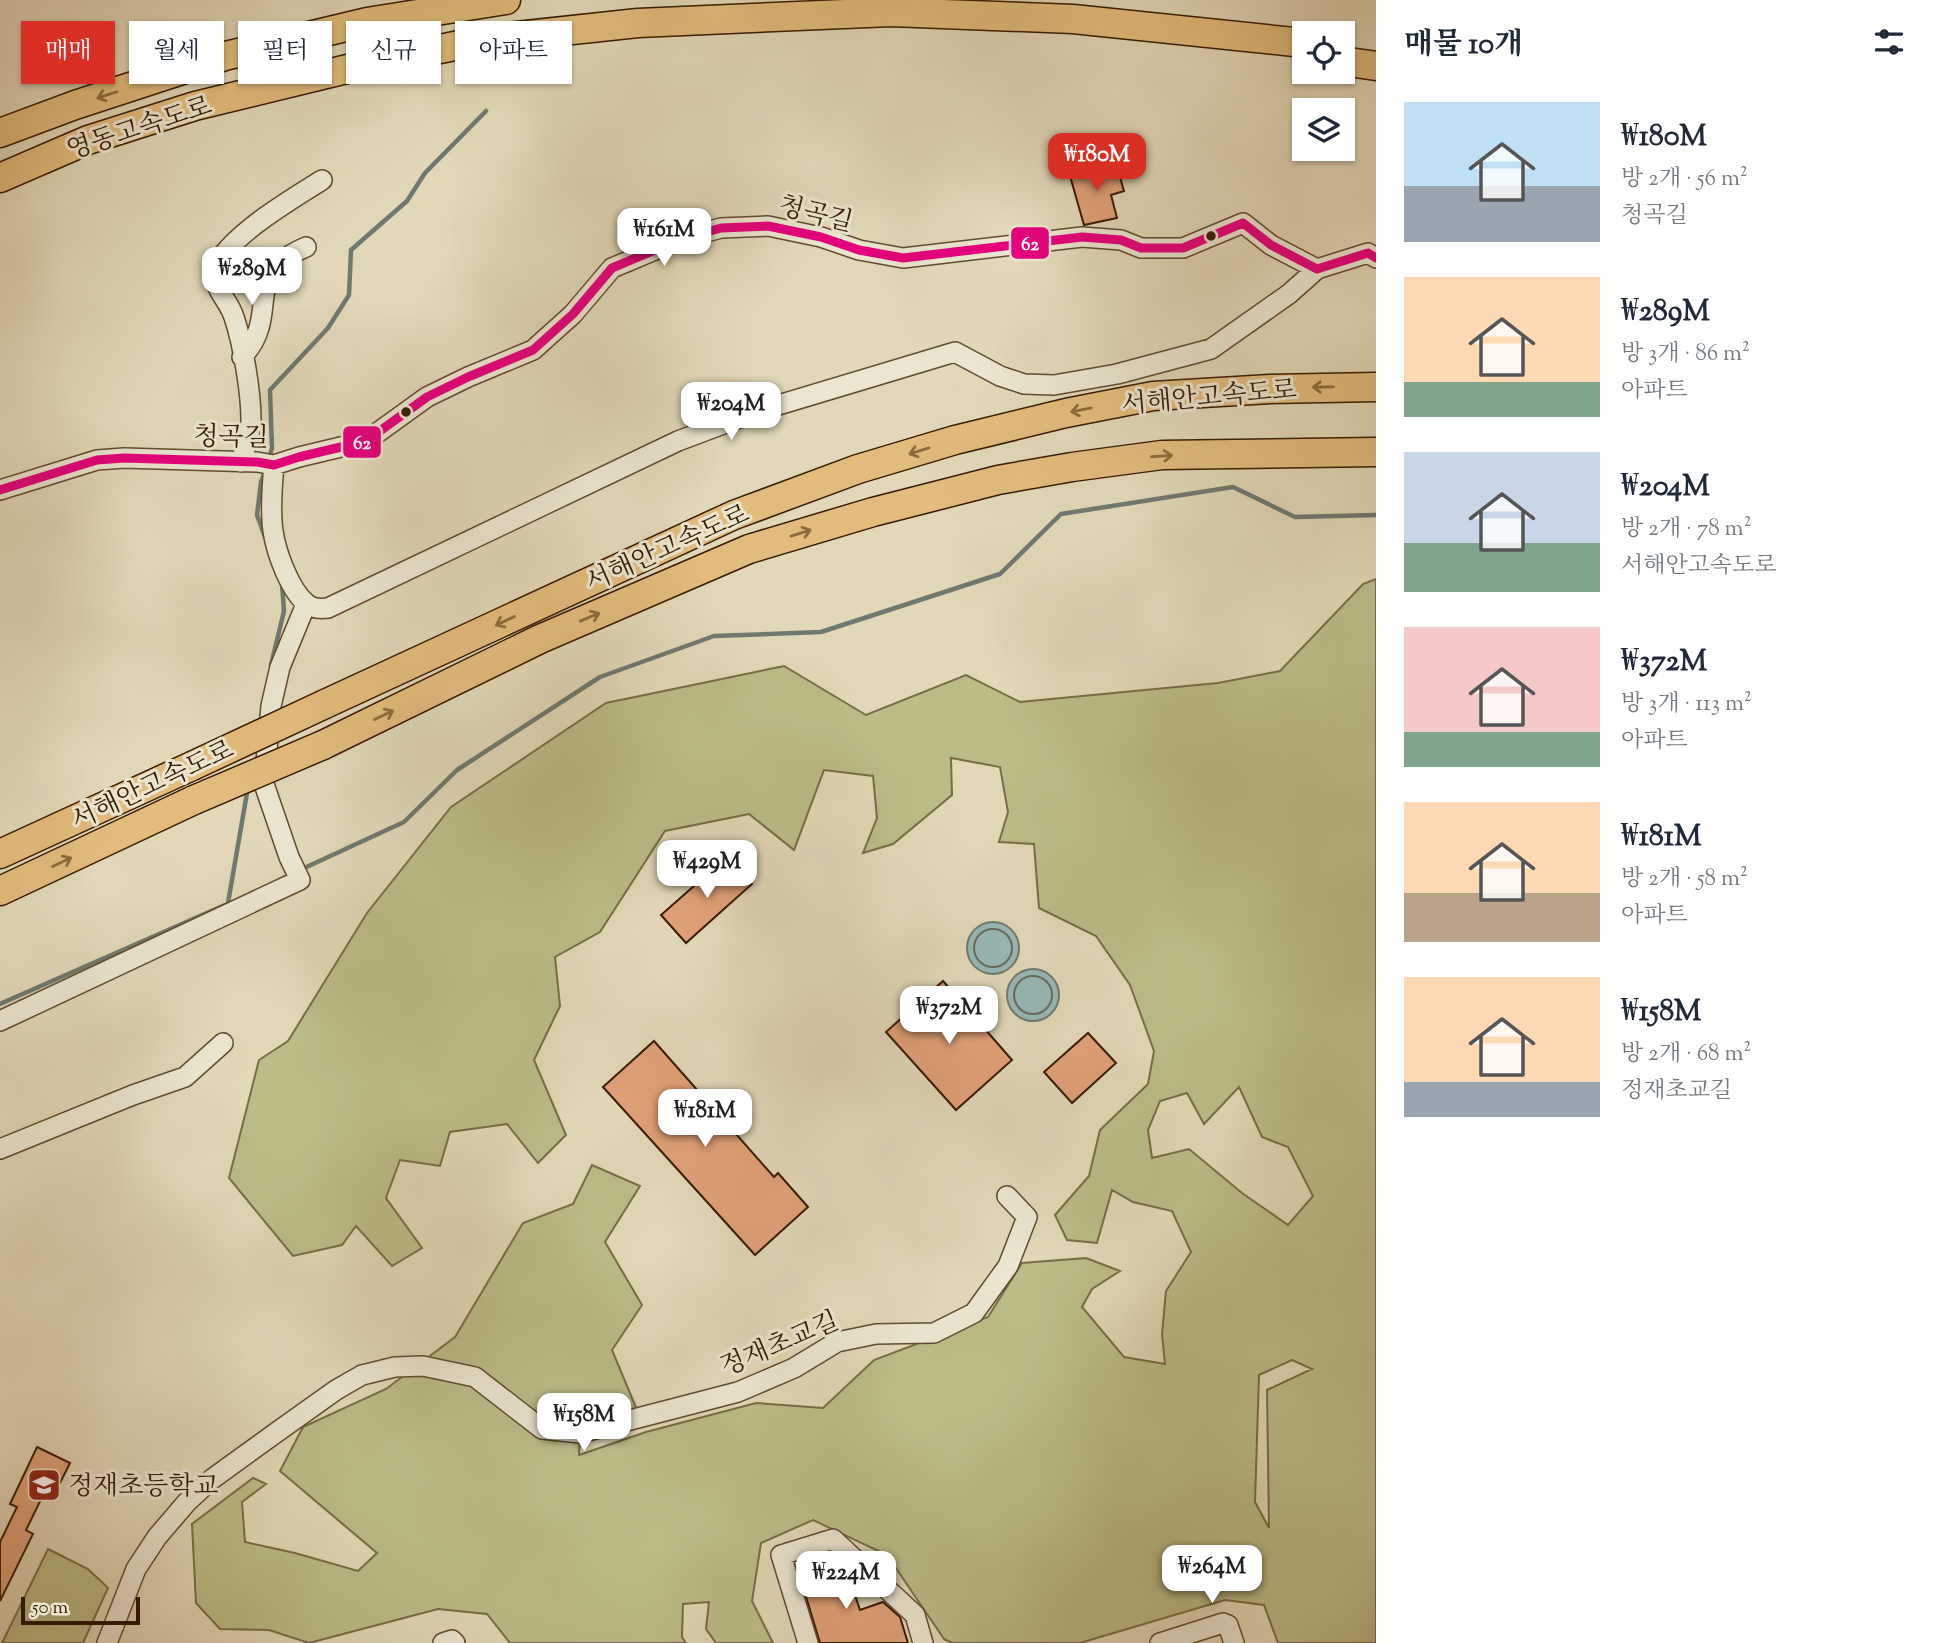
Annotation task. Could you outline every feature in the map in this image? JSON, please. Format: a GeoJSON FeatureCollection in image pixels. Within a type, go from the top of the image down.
{"type":"FeatureCollection","features":[{"type":"Feature","properties":{"kind":"highway","name":"영동고속도로"},"geometry":{"type":"LineString","coordinates":[[0,133],[75,105],[225,56],[367,22],[506,0]]}},
{"type":"Feature","properties":{"kind":"highway","name":"영동고속도로"},"geometry":{"type":"LineString","coordinates":[[0,178],[88,140],[195,106],[376,62],[489,39],[638,23],[891,12],[1073,19],[1292,43]]}},
{"type":"Feature","properties":{"kind":"highway","name":"영동고속도로"},"geometry":{"type":"LineString","coordinates":[[1073,19],[1292,53]]}},
{"type":"Feature","properties":{"kind":"highway"},"geometry":{"type":"LineString","coordinates":[[1355,49],[1376,51]]}},
{"type":"Feature","properties":{"kind":"highway"},"geometry":{"type":"LineString","coordinates":[[1355,63],[1376,66]]}},
{"type":"Feature","properties":{"kind":"highway","name":"서해안고속도로"},"geometry":{"type":"LineString","coordinates":[[0,854],[734,515],[858,469],[984,431],[1153,396],[1270,389],[1376,387]]}},
{"type":"Feature","properties":{"kind":"highway","name":"서해안고속도로"},"geometry":{"type":"LineString","coordinates":[[0,891],[194,800],[323,745],[540,639],[749,549],[873,512],[998,480],[1072,467],[1162,456],[1376,452]]}},
{"type":"Feature","properties":{"kind":"street"},"geometry":{"type":"LineString","coordinates":[[241,462],[251,420],[234,318],[217,289],[214,268],[222,256],[256,223],[322,180]]}},
{"type":"Feature","properties":{"kind":"street","name":"청곡길"},"geometry":{"type":"LineString","coordinates":[[0,490],[97,460],[124,458],[274,465],[366,441],[427,397],[533,350],[573,314],[612,268],[681,239],[720,228],[768,226],[821,237],[859,250],[903,258],[1082,237],[1121,240],[1141,248],[1183,248],[1243,223],[1270,245],[1317,269]]}},
{"type":"Feature","properties":{"kind":"street"},"geometry":{"type":"LineString","coordinates":[[242,357],[257,337],[262,324],[264,284],[284,258],[306,247]]}},
{"type":"Feature","properties":{"kind":"street"},"geometry":{"type":"LineString","coordinates":[[274,465],[273,533],[286,574],[306,604],[317,609],[328,608],[678,441],[755,412],[937,355],[955,352],[1000,376],[1024,384],[1054,385],[1117,374],[1211,349],[1289,294],[1317,269],[1368,253],[1376,258]]}},
{"type":"Feature","properties":{"kind":"street"},"geometry":{"type":"LineString","coordinates":[[0,1021],[300,880],[264,784],[271,706],[280,667],[306,604]]}},
{"type":"Feature","properties":{"kind":"street"},"geometry":{"type":"LineString","coordinates":[[0,1149],[184,1077],[223,1043]]}},
{"type":"Feature","properties":{"kind":"street","name":"정재초교길"},"geometry":{"type":"LineString","coordinates":[[107,1643],[136,1569],[157,1537],[187,1502],[212,1479],[276,1432],[362,1375],[395,1367],[423,1366],[475,1377],[542,1429],[580,1433],[738,1392],[794,1368],[837,1342],[876,1334],[934,1333],[974,1313],[1008,1266],[1027,1217],[1007,1196]]}},
{"type":"Feature","properties":{"kind":"street"},"geometry":{"type":"LineString","coordinates":[[808,1643],[781,1555],[833,1539],[915,1615],[923,1643]]}},
{"type":"Feature","properties":{"kind":"street"},"geometry":{"type":"LineString","coordinates":[[1160,1643],[1223,1623],[1228,1625],[1234,1643]]}},
{"type":"Feature","properties":{"kind":"street"},"geometry":{"type":"LineString","coordinates":[[443,1643],[453,1640],[455,1643]]}},
{"type":"Feature","properties":{"kind":"green space"},"geometry":{"type":"Polygon","coordinates":[[[1376,579],[1376,1643],[1278,1643],[1264,1605],[1225,1600],[1080,1643],[952,1643],[944,1639],[887,1555],[813,1520],[761,1543],[752,1601],[773,1643],[716,1643],[706,1629],[709,1602],[683,1604],[682,1637],[686,1643],[510,1643],[487,1614],[438,1609],[309,1643],[269,1630],[220,1629],[196,1603],[192,1524],[253,1478],[266,1484],[242,1502],[245,1542],[358,1571],[377,1553],[280,1471],[303,1427],[386,1389],[455,1337],[523,1223],[573,1204],[592,1165],[640,1186],[605,1242],[642,1305],[612,1350],[637,1410],[581,1417],[579,1455],[646,1432],[756,1403],[823,1408],[874,1360],[988,1317],[1022,1263],[1086,1258],[1120,1271],[1092,1289],[1082,1307],[1124,1357],[1165,1364],[1162,1334],[1166,1291],[1191,1252],[1172,1211],[1133,1202],[1112,1190],[1097,1243],[1067,1240],[1055,1215],[1089,1176],[1100,1130],[1148,1084],[1154,1051],[1130,985],[1096,936],[1039,908],[1034,844],[999,842],[1008,812],[1000,767],[951,758],[952,795],[893,844],[863,853],[877,818],[873,776],[824,770],[794,850],[749,814],[665,831],[600,932],[555,957],[560,1006],[534,1060],[566,1135],[538,1163],[507,1124],[450,1132],[440,1166],[400,1160],[386,1198],[422,1248],[392,1266],[356,1226],[342,1245],[293,1256],[229,1178],[259,1060],[288,1041],[367,913],[451,807],[606,703],[784,666],[866,715],[966,675],[1020,702],[1218,683],[1280,671],[1363,584],[1376,579]],[[1239,1087],[1204,1124],[1187,1093],[1160,1101],[1148,1130],[1152,1158],[1189,1149],[1242,1193],[1288,1225],[1313,1196],[1288,1147],[1262,1137],[1239,1087]],[[1292,1360],[1259,1375],[1255,1502],[1269,1528],[1267,1390],[1312,1369],[1292,1360]]]}},
{"type":"Feature","properties":{"kind":"green space"},"geometry":{"type":"Polygon","coordinates":[[[48,1549],[88,1569],[108,1588],[83,1643],[2,1643],[48,1549]]]}},
{"type":"Feature","properties":{"kind":"water"},"geometry":{"type":"Polygon","coordinates":[[[993,922],[1012,929],[1019,948],[1012,967],[993,974],[974,967],[967,948],[974,929],[993,922]]]}},
{"type":"Feature","properties":{"kind":"water"},"geometry":{"type":"Polygon","coordinates":[[[1033,969],[1052,976],[1059,995],[1052,1014],[1033,1021],[1014,1014],[1007,995],[1014,976],[1033,969]]]}},
{"type":"Feature","properties":{"kind":"building"},"geometry":{"type":"Polygon","coordinates":[[[1116,163],[1124,191],[1111,195],[1117,218],[1084,225],[1070,176],[1116,163]]]}},
{"type":"Feature","properties":{"kind":"building"},"geometry":{"type":"Polygon","coordinates":[[[728,856],[752,884],[686,943],[661,915],[728,856]]]}},
{"type":"Feature","properties":{"kind":"building"},"geometry":{"type":"Polygon","coordinates":[[[943,981],[1012,1060],[956,1110],[886,1032],[943,981]]]}},
{"type":"Feature","properties":{"kind":"building"},"geometry":{"type":"Polygon","coordinates":[[[1088,1033],[1116,1063],[1072,1103],[1044,1072],[1088,1033]]]}},
{"type":"Feature","properties":{"kind":"building"},"geometry":{"type":"Polygon","coordinates":[[[654,1041],[774,1177],[778,1173],[808,1207],[755,1255],[603,1087],[654,1041]]]}},
{"type":"Feature","properties":{"kind":"building"},"geometry":{"type":"Polygon","coordinates":[[[37,1447],[70,1463],[60,1483],[51,1479],[26,1530],[33,1534],[0,1601],[0,1542],[17,1507],[10,1504],[37,1447]]]}},
{"type":"Feature","properties":{"kind":"building"},"geometry":{"type":"Polygon","coordinates":[[[822,1559],[827,1574],[838,1571],[843,1586],[851,1583],[860,1610],[883,1602],[900,1617],[908,1643],[820,1643],[797,1567],[822,1559]]]}},
{"type":"Feature","properties":{"kind":"waterway"},"geometry":{"type":"LineString","coordinates":[[269,459],[272,448],[270,390],[328,328],[349,295],[351,250],[407,201],[425,173],[486,111]]}},
{"type":"Feature","properties":{"kind":"waterway"},"geometry":{"type":"LineString","coordinates":[[265,471],[257,515],[265,537]]}},
{"type":"Feature","properties":{"kind":"waterway"},"geometry":{"type":"LineString","coordinates":[[300,870],[404,822],[457,770],[600,677],[714,636],[821,632],[1000,574],[1061,514],[1233,487],[1295,517],[1376,515]]}},
{"type":"Feature","properties":{"kind":"waterway"},"geometry":{"type":"LineString","coordinates":[[271,665],[284,611],[282,584]]}},
{"type":"Feature","properties":{"kind":"waterway"},"geometry":{"type":"LineString","coordinates":[[228,903],[248,787]]}},
{"type":"Feature","properties":{"kind":"waterway"},"geometry":{"type":"LineString","coordinates":[[0,1004],[225,905]]}},
{"type":"Feature","properties":{"kind":"transit line","name":"62"},"geometry":{"type":"LineString","coordinates":[[0,490],[97,460],[124,458],[257,462],[274,465],[366,441],[427,397],[533,350],[573,314],[612,268],[681,239],[721,228],[768,226],[821,237],[859,250],[903,258],[1082,237],[1121,240],[1141,248],[1183,248],[1243,223],[1271,245],[1317,269],[1368,253],[1376,258]]}},
{"type":"Feature","properties":{"kind":"place","name":"정재초등학교"},"geometry":{"type":"Point","coordinates":[44,1485]}}]}
